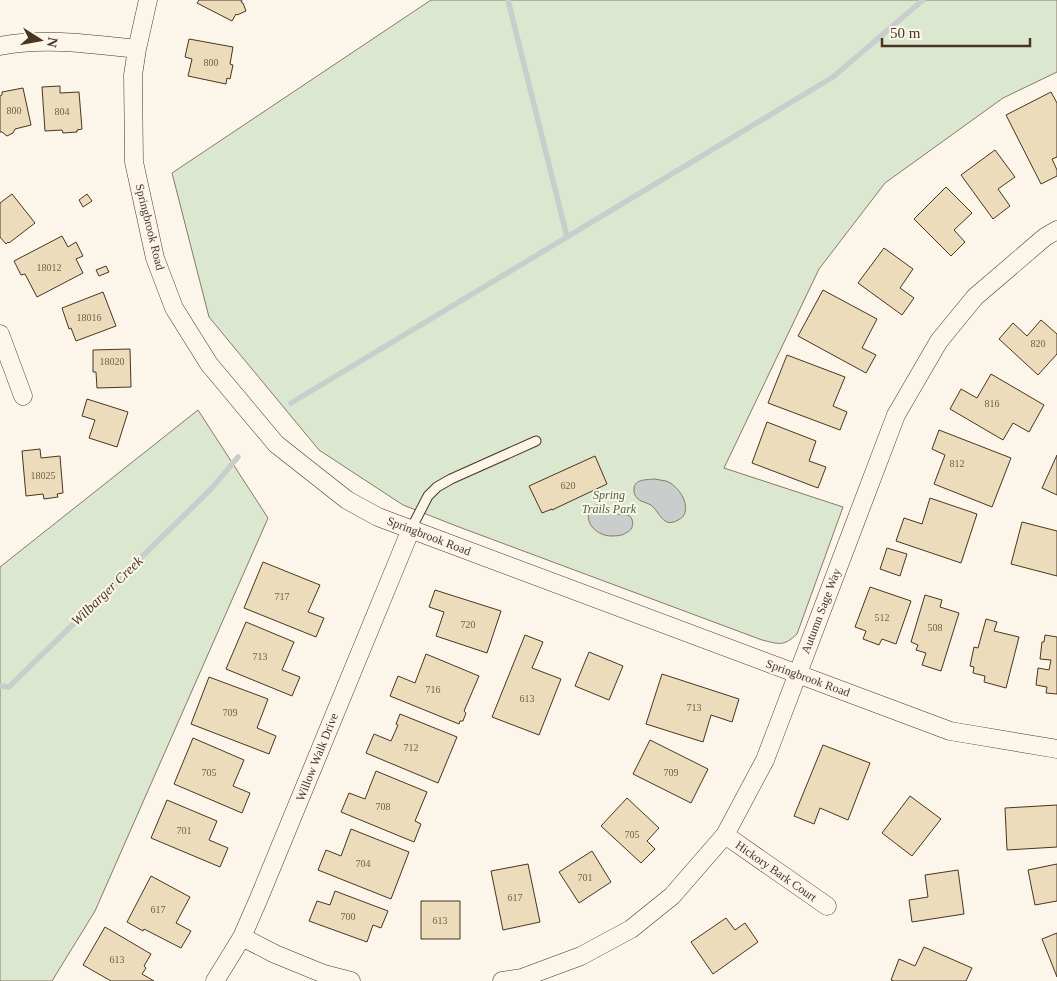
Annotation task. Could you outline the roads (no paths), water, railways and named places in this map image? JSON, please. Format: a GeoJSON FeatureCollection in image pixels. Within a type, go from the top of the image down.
{"type":"FeatureCollection","features":[{"type":"Feature","properties":{"kind":"street","name":"Springbrook Road"},"geometry":{"type":"LineString","coordinates":[[148,0],[137,49],[134,76],[134,162],[155,258],[174,308],[209,364],[276,444],[348,500],[378,517],[950,731],[1057,749]]}},
{"type":"Feature","properties":{"kind":"street"},"geometry":{"type":"LineString","coordinates":[[0,46],[49,41],[137,49]]}},
{"type":"Feature","properties":{"kind":"street","name":"Autumn Sage Way"},"geometry":{"type":"LineString","coordinates":[[502,981],[522,978],[581,956],[631,928],[672,896],[726,835],[766,760],[896,415],[939,341],[975,297],[1045,236],[1057,230]]}},
{"type":"Feature","properties":{"kind":"street"},"geometry":{"type":"LineString","coordinates":[[0,334],[23,396]]}},
{"type":"Feature","properties":{"kind":"street","name":"Willow Walk Drive"},"geometry":{"type":"LineString","coordinates":[[215,981],[242,936],[263,889],[411,529]]}},
{"type":"Feature","properties":{"kind":"street","name":"Hickory Bark Court"},"geometry":{"type":"LineString","coordinates":[[726,835],[826,906]]}},
{"type":"Feature","properties":{"kind":"street"},"geometry":{"type":"LineString","coordinates":[[242,936],[275,954],[324,974],[351,981]]}},
{"type":"Feature","properties":{"kind":"lane"},"geometry":{"type":"LineString","coordinates":[[411,529],[428,496],[437,487],[536,441]]}},
{"type":"Feature","properties":{"kind":"waterway"},"geometry":{"type":"LineString","coordinates":[[508,0],[567,237]]}},
{"type":"Feature","properties":{"kind":"waterway"},"geometry":{"type":"LineString","coordinates":[[291,403],[833,77],[923,0]]}},
{"type":"Feature","properties":{"kind":"waterway","name":"Wilbarger Creek"},"geometry":{"type":"LineString","coordinates":[[0,686],[9,687],[211,489],[238,457]]}},
{"type":"Feature","properties":{"kind":"park label","name":"Spring Trails Park"},"geometry":{"type":"Point","coordinates":[609,502]}}]}
